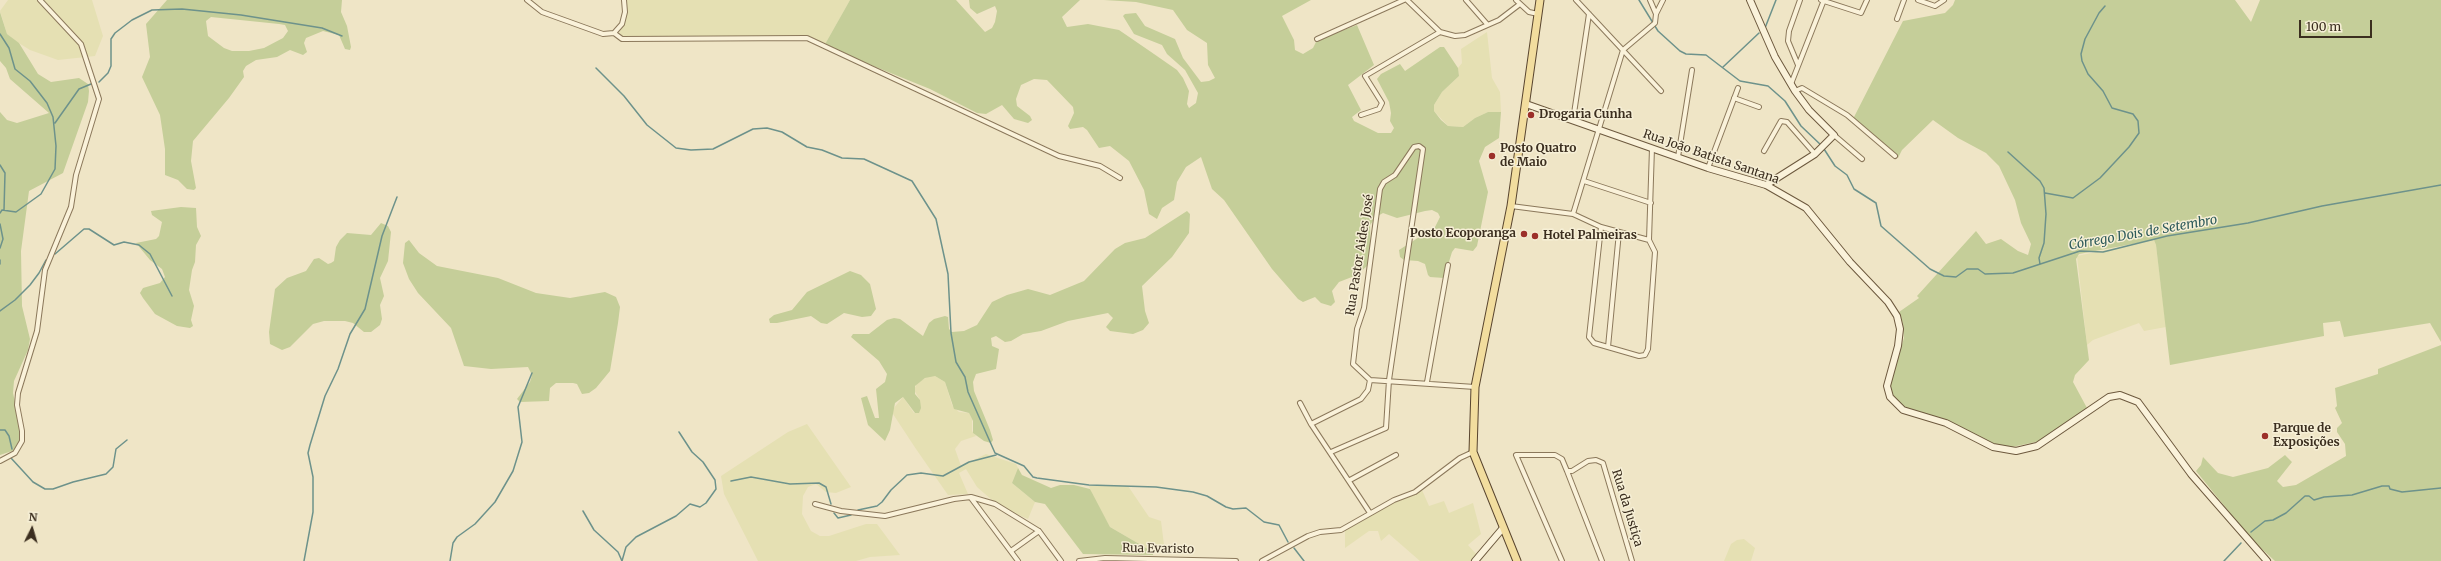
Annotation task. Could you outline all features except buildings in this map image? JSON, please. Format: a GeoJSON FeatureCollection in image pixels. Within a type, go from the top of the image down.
{"type":"FeatureCollection","features":[{"type":"Feature","properties":{"kind":"main road"},"geometry":{"type":"LineString","coordinates":[[1516,561],[1473,452],[1475,387],[1511,206],[1540,0]]}},
{"type":"Feature","properties":{"kind":"main road"},"geometry":{"type":"LineString","coordinates":[[1750,0],[1775,57],[1795,91],[1809,110],[1834,135],[1815,154],[1766,185]]}},
{"type":"Feature","properties":{"kind":"main road","name":"Rua João Batista Santana"},"geometry":{"type":"LineString","coordinates":[[1526,104],[1708,168],[1766,185],[1806,208],[1850,262],[1888,302],[1897,316],[1900,329],[1898,346],[1887,386],[1890,397],[1903,410],[1946,424],[1993,447],[2016,451],[2037,446],[2109,397],[2120,395],[2129,397],[2138,402],[2191,474],[2265,560]]}},
{"type":"Feature","properties":{"kind":"main road"},"geometry":{"type":"LineString","coordinates":[[1475,561],[1503,528]]}},
{"type":"Feature","properties":{"kind":"street"},"geometry":{"type":"LineString","coordinates":[[0,461],[15,453],[22,441],[18,393],[37,331],[45,270],[59,231],[71,207],[76,175],[99,99],[81,44],[40,0]]}},
{"type":"Feature","properties":{"kind":"street"},"geometry":{"type":"LineString","coordinates":[[527,0],[542,12],[603,34],[614,33],[622,39],[653,41],[807,38],[1059,156],[1100,166],[1120,178]]}},
{"type":"Feature","properties":{"kind":"street"},"geometry":{"type":"LineString","coordinates":[[614,33],[622,24],[625,12],[624,0]]}},
{"type":"Feature","properties":{"kind":"street"},"geometry":{"type":"LineString","coordinates":[[1317,39],[1406,0],[1440,32],[1455,36],[1465,35],[1499,20],[1520,4]]}},
{"type":"Feature","properties":{"kind":"street"},"geometry":{"type":"LineString","coordinates":[[1466,0],[1488,24]]}},
{"type":"Feature","properties":{"kind":"street"},"geometry":{"type":"LineString","coordinates":[[1516,0],[1529,12],[1538,14]]}},
{"type":"Feature","properties":{"kind":"street"},"geometry":{"type":"LineString","coordinates":[[1576,0],[1661,91]]}},
{"type":"Feature","properties":{"kind":"street"},"geometry":{"type":"LineString","coordinates":[[1650,0],[1656,14]]}},
{"type":"Feature","properties":{"kind":"street"},"geometry":{"type":"LineString","coordinates":[[1573,214],[1622,50],[1655,23],[1656,14],[1663,0]]}},
{"type":"Feature","properties":{"kind":"street"},"geometry":{"type":"LineString","coordinates":[[1798,65],[1788,41],[1789,31],[1800,0]]}},
{"type":"Feature","properties":{"kind":"street"},"geometry":{"type":"LineString","coordinates":[[1791,84],[1823,0],[1862,13],[1867,0]]}},
{"type":"Feature","properties":{"kind":"street"},"geometry":{"type":"LineString","coordinates":[[1897,19],[1904,0]]}},
{"type":"Feature","properties":{"kind":"street"},"geometry":{"type":"LineString","coordinates":[[1918,0],[1935,6],[1944,0]]}},
{"type":"Feature","properties":{"kind":"street"},"geometry":{"type":"LineString","coordinates":[[1574,120],[1589,14]]}},
{"type":"Feature","properties":{"kind":"street"},"geometry":{"type":"LineString","coordinates":[[1361,115],[1379,108],[1382,103],[1365,76],[1440,32]]}},
{"type":"Feature","properties":{"kind":"street"},"geometry":{"type":"LineString","coordinates":[[1678,157],[1692,70]]}},
{"type":"Feature","properties":{"kind":"street"},"geometry":{"type":"LineString","coordinates":[[1708,168],[1738,88]]}},
{"type":"Feature","properties":{"kind":"street"},"geometry":{"type":"LineString","coordinates":[[1795,91],[1802,88],[1848,115],[1895,156]]}},
{"type":"Feature","properties":{"kind":"street"},"geometry":{"type":"LineString","coordinates":[[1734,98],[1759,108]]}},
{"type":"Feature","properties":{"kind":"street"},"geometry":{"type":"LineString","coordinates":[[1764,151],[1781,121],[1787,122],[1815,154]]}},
{"type":"Feature","properties":{"kind":"street"},"geometry":{"type":"LineString","coordinates":[[1834,135],[1862,159]]}},
{"type":"Feature","properties":{"kind":"street","name":"Rua Pastor Aides José"},"geometry":{"type":"LineString","coordinates":[[1370,380],[1353,364],[1358,329],[1364,308],[1380,189],[1384,182],[1395,175],[1414,147],[1419,146],[1423,149],[1389,380]]}},
{"type":"Feature","properties":{"kind":"street"},"geometry":{"type":"LineString","coordinates":[[1601,227],[1589,337],[1594,343],[1639,356],[1645,355],[1648,350],[1655,252],[1649,240],[1652,148]]}},
{"type":"Feature","properties":{"kind":"street"},"geometry":{"type":"LineString","coordinates":[[1584,181],[1650,203]]}},
{"type":"Feature","properties":{"kind":"street"},"geometry":{"type":"LineString","coordinates":[[1511,206],[1573,214],[1601,227],[1649,240]]}},
{"type":"Feature","properties":{"kind":"street"},"geometry":{"type":"LineString","coordinates":[[1608,347],[1619,232]]}},
{"type":"Feature","properties":{"kind":"street"},"geometry":{"type":"LineString","coordinates":[[1427,382],[1448,265]]}},
{"type":"Feature","properties":{"kind":"street"},"geometry":{"type":"LineString","coordinates":[[1311,424],[1362,398],[1368,390],[1370,380],[1427,382],[1475,387]]}},
{"type":"Feature","properties":{"kind":"street"},"geometry":{"type":"LineString","coordinates":[[1331,452],[1386,428],[1389,380]]}},
{"type":"Feature","properties":{"kind":"street"},"geometry":{"type":"LineString","coordinates":[[1300,403],[1311,424],[1350,480],[1370,513]]}},
{"type":"Feature","properties":{"kind":"street"},"geometry":{"type":"LineString","coordinates":[[1262,561],[1308,536],[1320,532],[1341,530],[1370,513],[1425,486],[1460,458],[1473,452]]}},
{"type":"Feature","properties":{"kind":"street"},"geometry":{"type":"LineString","coordinates":[[1350,480],[1396,455]]}},
{"type":"Feature","properties":{"kind":"street"},"geometry":{"type":"LineString","coordinates":[[1562,561],[1516,455],[1555,455],[1562,459],[1602,561]]}},
{"type":"Feature","properties":{"kind":"street","name":"Rua da Justiça"},"geometry":{"type":"LineString","coordinates":[[1567,471],[1572,471],[1588,461],[1596,460],[1603,463],[1632,561]]}},
{"type":"Feature","properties":{"kind":"street"},"geometry":{"type":"LineString","coordinates":[[971,497],[1018,561]]}},
{"type":"Feature","properties":{"kind":"street"},"geometry":{"type":"LineString","coordinates":[[815,504],[842,511],[885,516],[954,499],[971,497],[994,504],[1039,531],[1061,561]]}},
{"type":"Feature","properties":{"kind":"street"},"geometry":{"type":"LineString","coordinates":[[1010,551],[1039,531]]}},
{"type":"Feature","properties":{"kind":"street","name":"Rua Evaristo"},"geometry":{"type":"LineString","coordinates":[[1079,561],[1236,561]]}},
{"type":"Feature","properties":{"kind":"shaded area"},"geometry":{"type":"Polygon","coordinates":[[[8,0],[92,0],[103,36],[95,56],[58,60],[30,50],[14,40],[7,34],[0,11],[8,0]]]}},
{"type":"Feature","properties":{"kind":"shaded area"},"geometry":{"type":"Polygon","coordinates":[[[622,0],[850,0],[824,46],[803,37],[623,37],[619,34],[625,14],[622,0]]]}},
{"type":"Feature","properties":{"kind":"shaded area"},"geometry":{"type":"Polygon","coordinates":[[[1487,32],[1492,78],[1500,92],[1501,112],[1488,112],[1475,118],[1463,127],[1448,126],[1434,111],[1434,105],[1442,92],[1459,76],[1458,68],[1462,63],[1461,49],[1487,32]]]}},
{"type":"Feature","properties":{"kind":"shaded area"},"geometry":{"type":"Polygon","coordinates":[[[2154,240],[2156,245],[2166,327],[2144,331],[2139,323],[2093,340],[2087,345],[2077,256],[2154,240]]]}},
{"type":"Feature","properties":{"kind":"shaded area"},"geometry":{"type":"Polygon","coordinates":[[[929,376],[935,376],[945,382],[952,405],[959,412],[969,413],[972,419],[972,431],[976,436],[961,441],[955,449],[961,466],[986,454],[1016,464],[1018,468],[1012,483],[1035,502],[1028,519],[1000,507],[977,487],[966,469],[959,473],[968,494],[948,495],[916,449],[893,414],[893,409],[903,397],[914,413],[919,413],[920,400],[914,390],[917,383],[929,376]]]}},
{"type":"Feature","properties":{"kind":"shaded area"},"geometry":{"type":"Polygon","coordinates":[[[807,424],[851,487],[836,493],[826,492],[816,484],[808,487],[803,496],[802,514],[811,531],[820,536],[829,536],[866,524],[877,524],[900,555],[870,557],[856,561],[758,561],[724,494],[721,476],[788,432],[807,424]]]}},
{"type":"Feature","properties":{"kind":"shaded area"},"geometry":{"type":"Polygon","coordinates":[[[1089,486],[1128,486],[1149,517],[1161,521],[1164,545],[1155,545],[1153,552],[1110,527],[1092,495],[1089,486]]]}},
{"type":"Feature","properties":{"kind":"shaded area"},"geometry":{"type":"Polygon","coordinates":[[[1422,490],[1429,506],[1444,501],[1449,513],[1473,503],[1481,534],[1468,545],[1477,555],[1473,561],[1420,561],[1389,534],[1381,541],[1378,531],[1369,531],[1345,548],[1345,530],[1371,513],[1422,490]]]}},
{"type":"Feature","properties":{"kind":"shaded area"},"geometry":{"type":"Polygon","coordinates":[[[1744,539],[1755,548],[1751,561],[1724,561],[1731,544],[1737,540],[1744,539]]]}},
{"type":"Feature","properties":{"kind":"green space"},"geometry":{"type":"Polygon","coordinates":[[[167,0],[342,0],[341,12],[347,26],[351,47],[350,50],[345,49],[339,35],[323,31],[306,38],[304,43],[307,52],[303,55],[290,50],[277,57],[256,60],[246,66],[243,71],[244,77],[229,98],[193,141],[191,161],[196,188],[194,190],[187,189],[178,180],[165,175],[165,149],[160,115],[142,77],[150,57],[146,24],[167,0]],[[211,17],[206,21],[208,36],[224,48],[232,51],[249,51],[264,48],[283,38],[288,31],[285,25],[211,17]]]}},
{"type":"Feature","properties":{"kind":"green space"},"geometry":{"type":"Polygon","coordinates":[[[850,0],[956,0],[985,32],[992,28],[995,22],[997,11],[995,6],[977,14],[970,8],[969,0],[1080,0],[1062,17],[1067,27],[1088,24],[1119,30],[1177,70],[1183,78],[1189,91],[1187,104],[1189,108],[1196,103],[1198,93],[1185,70],[1167,54],[1162,45],[1134,34],[1123,16],[1125,14],[1136,13],[1145,26],[1175,39],[1183,58],[1201,82],[1209,81],[1215,78],[1208,65],[1207,43],[1187,30],[1173,10],[1136,2],[1104,0],[1311,0],[1282,16],[1294,40],[1295,50],[1303,54],[1313,48],[1317,40],[1357,25],[1374,65],[1348,85],[1361,110],[1352,117],[1354,121],[1378,133],[1391,133],[1394,128],[1390,121],[1391,113],[1389,102],[1377,79],[1381,74],[1400,64],[1405,71],[1440,47],[1444,47],[1458,68],[1459,76],[1442,92],[1434,105],[1434,111],[1441,120],[1448,126],[1463,127],[1475,118],[1488,112],[1501,112],[1499,138],[1485,147],[1479,161],[1488,192],[1477,246],[1473,251],[1455,248],[1452,252],[1444,278],[1430,277],[1425,264],[1418,261],[1404,260],[1400,257],[1399,250],[1435,227],[1440,217],[1438,213],[1432,210],[1397,218],[1383,213],[1376,217],[1370,225],[1371,261],[1357,275],[1339,282],[1332,291],[1335,302],[1331,306],[1321,303],[1315,297],[1303,302],[1298,299],[1272,269],[1224,200],[1212,189],[1201,157],[1186,167],[1177,182],[1174,200],[1162,208],[1157,219],[1149,214],[1144,190],[1129,161],[1110,146],[1099,148],[1087,130],[1083,127],[1070,129],[1068,126],[1074,113],[1073,107],[1047,80],[1034,79],[1021,85],[1016,99],[1017,106],[1030,116],[1032,120],[1028,123],[1014,119],[1002,105],[986,114],[977,113],[930,89],[824,46],[850,0]]]}},
{"type":"Feature","properties":{"kind":"green space"},"geometry":{"type":"Polygon","coordinates":[[[1955,0],[2235,0],[2251,22],[2260,0],[2441,0],[2441,342],[2430,323],[2344,337],[2340,321],[2323,323],[2324,336],[2170,365],[2156,245],[2154,240],[2079,254],[2076,259],[2089,360],[2075,375],[2073,382],[2087,408],[2040,441],[2012,447],[1991,443],[1908,411],[1893,400],[1890,385],[1904,338],[1903,324],[1899,312],[1919,298],[1917,296],[1976,231],[1986,244],[2001,239],[2018,251],[2028,255],[2031,244],[2021,223],[2015,200],[1999,166],[1986,153],[1958,138],[1933,120],[1902,150],[1898,158],[1853,119],[1903,21],[1945,13],[1953,5],[1955,0]]]}},
{"type":"Feature","properties":{"kind":"green space"},"geometry":{"type":"Polygon","coordinates":[[[0,12],[7,34],[19,43],[38,74],[51,82],[79,78],[88,84],[89,91],[88,102],[63,173],[29,191],[21,251],[22,306],[30,339],[28,350],[14,381],[13,393],[19,419],[21,442],[18,449],[0,455],[0,112],[7,120],[17,123],[49,113],[10,79],[6,68],[0,61],[0,12]]]}},
{"type":"Feature","properties":{"kind":"green space"},"geometry":{"type":"Polygon","coordinates":[[[181,207],[196,208],[197,227],[201,236],[196,245],[195,262],[192,270],[189,290],[194,306],[191,320],[193,326],[190,328],[177,326],[155,314],[143,298],[140,293],[143,288],[160,283],[165,277],[162,269],[150,260],[136,243],[156,239],[159,236],[162,222],[152,215],[151,211],[181,207]]]}},
{"type":"Feature","properties":{"kind":"green space"},"geometry":{"type":"Polygon","coordinates":[[[1187,211],[1190,214],[1189,233],[1172,257],[1142,286],[1145,311],[1149,323],[1143,330],[1133,334],[1110,331],[1106,327],[1113,318],[1108,313],[1068,321],[1041,331],[1023,334],[1011,341],[1005,342],[996,336],[991,338],[992,346],[999,349],[996,369],[976,374],[973,382],[974,391],[993,440],[991,443],[984,441],[973,433],[973,421],[969,413],[954,409],[945,382],[935,376],[925,378],[915,386],[915,394],[920,400],[921,408],[919,413],[915,413],[903,397],[895,403],[890,430],[885,441],[868,425],[861,398],[867,396],[875,418],[879,418],[876,389],[885,382],[887,374],[879,361],[851,337],[853,334],[869,334],[887,320],[894,318],[900,319],[923,336],[929,323],[934,319],[945,316],[948,317],[949,329],[952,332],[964,331],[977,325],[992,302],[1007,295],[1028,289],[1050,295],[1084,281],[1115,249],[1125,243],[1145,238],[1187,211]]]}},
{"type":"Feature","properties":{"kind":"green space"},"geometry":{"type":"Polygon","coordinates":[[[381,223],[388,226],[391,232],[388,261],[380,278],[384,296],[380,305],[382,319],[380,325],[371,332],[364,332],[353,323],[345,321],[324,321],[313,324],[290,347],[282,350],[270,344],[269,332],[275,289],[287,278],[306,271],[314,259],[319,258],[328,264],[334,261],[336,247],[347,233],[371,235],[381,223]]]}},
{"type":"Feature","properties":{"kind":"green space"},"geometry":{"type":"Polygon","coordinates":[[[409,240],[419,253],[437,266],[498,278],[536,293],[570,298],[605,292],[616,297],[620,307],[610,371],[596,388],[589,393],[582,394],[577,384],[556,383],[550,388],[549,401],[520,402],[517,399],[530,382],[532,375],[528,367],[491,369],[464,366],[451,328],[418,293],[409,279],[403,263],[405,243],[409,240]]]}},
{"type":"Feature","properties":{"kind":"green space"},"geometry":{"type":"Polygon","coordinates":[[[850,271],[861,275],[870,284],[876,309],[871,316],[862,317],[844,313],[827,324],[821,323],[811,316],[770,323],[769,319],[774,315],[792,310],[807,292],[850,271]]]}},
{"type":"Feature","properties":{"kind":"green space"},"geometry":{"type":"Polygon","coordinates":[[[2441,345],[2441,561],[2275,561],[2252,540],[2196,471],[2201,465],[2203,457],[2218,473],[2233,477],[2268,468],[2285,455],[2292,462],[2277,481],[2283,487],[2296,485],[2346,456],[2345,444],[2337,432],[2337,428],[2342,423],[2335,408],[2337,406],[2335,388],[2378,374],[2378,369],[2441,345]]]}},
{"type":"Feature","properties":{"kind":"green space"},"geometry":{"type":"Polygon","coordinates":[[[1018,468],[1022,475],[1051,488],[1060,485],[1074,485],[1090,489],[1110,527],[1153,552],[1153,555],[1083,554],[1045,504],[1035,502],[1012,483],[1018,468]]]}},
{"type":"Feature","properties":{"kind":"waterway","name":"Córrego Dois de Setembro"},"geometry":{"type":"LineString","coordinates":[[1639,0],[1658,31],[1680,51],[1686,54],[1706,55],[1740,81],[1768,86],[1785,101],[1801,126],[1822,146]]}},
{"type":"Feature","properties":{"kind":"waterway"},"geometry":{"type":"LineString","coordinates":[[1765,28],[1776,0]]}},
{"type":"Feature","properties":{"kind":"waterway"},"geometry":{"type":"LineString","coordinates":[[2045,193],[2073,198],[2100,178],[2129,147],[2139,133],[2138,121],[2133,114],[2112,108],[2103,91],[2088,74],[2082,61],[2081,54],[2085,39],[2099,13],[2105,6]]}},
{"type":"Feature","properties":{"kind":"waterway"},"geometry":{"type":"LineString","coordinates":[[99,82],[108,73],[111,66],[111,39],[115,33],[132,20],[152,10],[182,9],[241,15],[322,28],[342,36]]}},
{"type":"Feature","properties":{"kind":"waterway"},"geometry":{"type":"LineString","coordinates":[[1723,67],[1759,33]]}},
{"type":"Feature","properties":{"kind":"waterway"},"geometry":{"type":"LineString","coordinates":[[0,34],[9,48],[15,69],[30,81],[47,103],[53,117],[56,146],[55,169],[41,194],[16,212],[2,210],[0,213]]}},
{"type":"Feature","properties":{"kind":"waterway"},"geometry":{"type":"LineString","coordinates":[[596,68],[624,96],[647,125],[676,148],[691,150],[713,149],[753,129],[767,128],[782,132],[807,147],[822,150],[842,158],[864,159],[912,181],[936,219],[948,274],[951,333],[956,362],[965,377],[968,392],[995,453],[1024,466],[1033,477],[1037,478],[1089,485],[1156,487],[1193,492],[1207,496],[1226,507],[1233,509],[1246,508],[1264,522],[1279,525],[1288,542]]}},
{"type":"Feature","properties":{"kind":"waterway"},"geometry":{"type":"LineString","coordinates":[[55,123],[79,89],[91,84]]}},
{"type":"Feature","properties":{"kind":"waterway","name":"Córrego Dois de Setembro"},"geometry":{"type":"LineString","coordinates":[[1824,149],[1835,166],[1847,175],[1854,189],[1876,203],[1881,226],[1930,269],[1944,276],[1956,277],[1967,269],[1978,269],[1985,274],[2013,273],[2080,251],[2103,252],[2167,236],[2248,223],[2322,206],[2441,185]]}},
{"type":"Feature","properties":{"kind":"waterway"},"geometry":{"type":"LineString","coordinates":[[2008,152],[2040,181],[2044,188],[2046,214],[2044,243],[2039,258],[2040,264]]}},
{"type":"Feature","properties":{"kind":"waterway"},"geometry":{"type":"LineString","coordinates":[[0,165],[5,173],[4,210]]}},
{"type":"Feature","properties":{"kind":"waterway"},"geometry":{"type":"LineString","coordinates":[[304,561],[313,512],[313,477],[308,453],[310,445],[325,396],[338,369],[350,334],[365,309],[382,236],[397,197]]}},
{"type":"Feature","properties":{"kind":"waterway"},"geometry":{"type":"LineString","coordinates":[[0,224],[3,239],[0,248]]}},
{"type":"Feature","properties":{"kind":"waterway"},"geometry":{"type":"LineString","coordinates":[[55,254],[84,229],[89,229],[114,245],[124,242],[139,245],[150,254],[172,296]]}},
{"type":"Feature","properties":{"kind":"waterway"},"geometry":{"type":"LineString","coordinates":[[0,311],[15,300],[30,285],[46,260]]}},
{"type":"Feature","properties":{"kind":"waterway"},"geometry":{"type":"LineString","coordinates":[[450,561],[453,543],[457,537],[475,524],[495,502],[513,471],[522,442],[518,407],[532,373]]}},
{"type":"Feature","properties":{"kind":"waterway"},"geometry":{"type":"LineString","coordinates":[[0,430],[5,430],[9,436],[12,449]]}},
{"type":"Feature","properties":{"kind":"waterway"},"geometry":{"type":"LineString","coordinates":[[622,561],[626,547],[636,537],[676,516],[690,504],[700,507],[706,503],[716,489],[715,480],[703,462],[692,452],[679,432]]}},
{"type":"Feature","properties":{"kind":"waterway"},"geometry":{"type":"LineString","coordinates":[[11,458],[33,482],[45,489],[53,489],[73,482],[106,474],[113,467],[116,449],[127,440]]}},
{"type":"Feature","properties":{"kind":"waterway"},"geometry":{"type":"LineString","coordinates":[[858,510],[877,506],[907,475],[921,473],[943,476],[969,462],[996,455]]}},
{"type":"Feature","properties":{"kind":"waterway"},"geometry":{"type":"LineString","coordinates":[[731,481],[751,477],[790,484],[819,483],[826,487],[831,504]]}},
{"type":"Feature","properties":{"kind":"waterway"},"geometry":{"type":"LineString","coordinates":[[2251,532],[2265,521],[2273,520],[2286,513],[2305,496],[2309,496],[2314,500],[2324,497],[2352,495],[2382,486],[2389,486],[2390,489],[2402,492],[2441,488]]}},
{"type":"Feature","properties":{"kind":"waterway"},"geometry":{"type":"LineString","coordinates":[[583,511],[594,530],[618,552],[622,561]]}},
{"type":"Feature","properties":{"kind":"waterway"},"geometry":{"type":"LineString","coordinates":[[834,513],[838,518],[851,515]]}},
{"type":"Feature","properties":{"kind":"waterway"},"geometry":{"type":"LineString","coordinates":[[2224,561],[2241,543]]}},
{"type":"Feature","properties":{"kind":"waterway"},"geometry":{"type":"LineString","coordinates":[[1294,548],[1304,561]]}},
{"type":"Feature","properties":{"kind":"place","name":"Drogaria Cunha"},"geometry":{"type":"Point","coordinates":[1531,115]}},
{"type":"Feature","properties":{"kind":"place","name":"Posto Quatro de Maio"},"geometry":{"type":"Point","coordinates":[1492,156]}},
{"type":"Feature","properties":{"kind":"place","name":"Posto Ecoporanga"},"geometry":{"type":"Point","coordinates":[1524,234]}},
{"type":"Feature","properties":{"kind":"place","name":"Hotel Palmeiras"},"geometry":{"type":"Point","coordinates":[1535,236]}},
{"type":"Feature","properties":{"kind":"place","name":"Parque de Exposições"},"geometry":{"type":"Point","coordinates":[2265,436]}}]}
